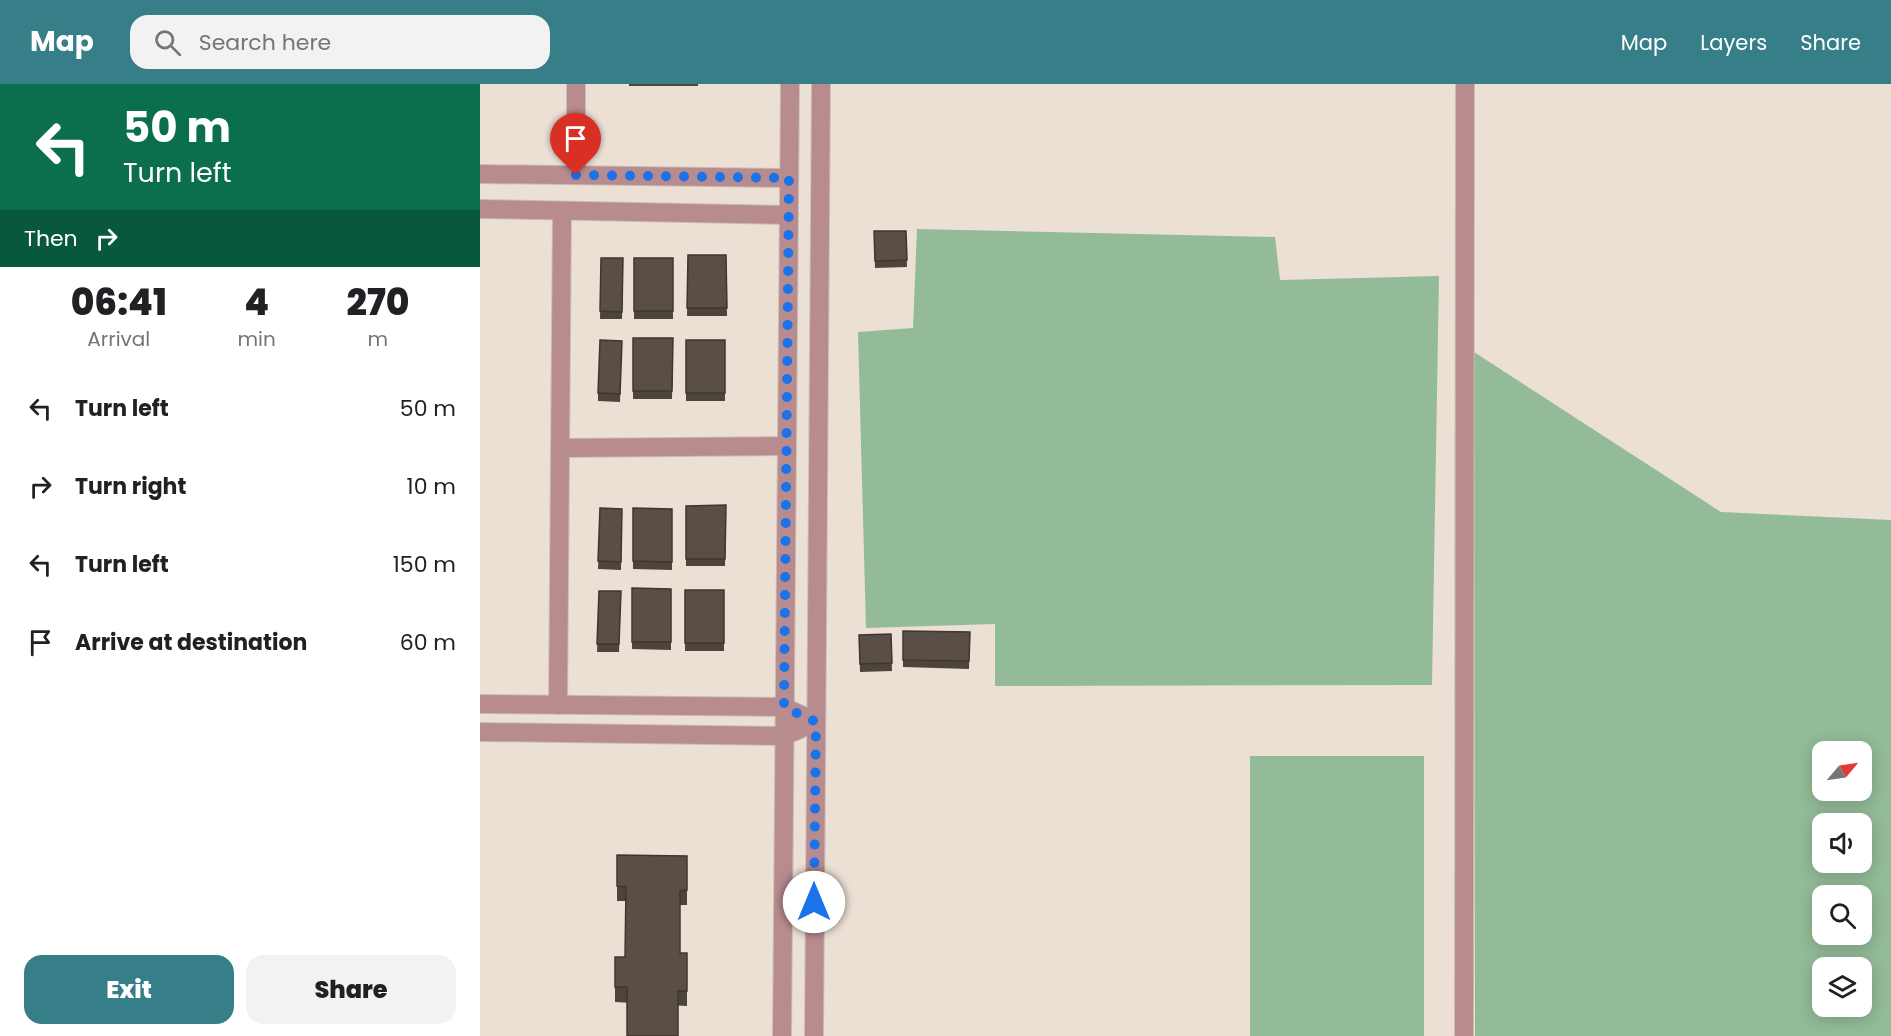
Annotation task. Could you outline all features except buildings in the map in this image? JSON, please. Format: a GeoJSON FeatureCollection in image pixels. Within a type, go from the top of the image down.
{"type":"FeatureCollection","features":[{"type":"Feature","properties":{"kind":"street"},"geometry":{"type":"LineString","coordinates":[[576,84],[576,175]]}},
{"type":"Feature","properties":{"kind":"street"},"geometry":{"type":"LineString","coordinates":[[782,1036],[789,84]]}},
{"type":"Feature","properties":{"kind":"street"},"geometry":{"type":"LineString","coordinates":[[814,1036],[821,84]]}},
{"type":"Feature","properties":{"kind":"street"},"geometry":{"type":"LineString","coordinates":[[1464,1036],[1465,84]]}},
{"type":"Feature","properties":{"kind":"street"},"geometry":{"type":"LineString","coordinates":[[480,174],[789,178]]}},
{"type":"Feature","properties":{"kind":"street"},"geometry":{"type":"LineString","coordinates":[[480,209],[788,215]]}},
{"type":"Feature","properties":{"kind":"street"},"geometry":{"type":"LineString","coordinates":[[558,705],[562,211]]}},
{"type":"Feature","properties":{"kind":"street"},"geometry":{"type":"LineString","coordinates":[[560,448],[787,446]]}},
{"type":"Feature","properties":{"kind":"street"},"geometry":{"type":"LineString","coordinates":[[480,704],[784,707],[816,722]]}},
{"type":"Feature","properties":{"kind":"street"},"geometry":{"type":"LineString","coordinates":[[480,732],[784,736],[816,722]]}},
{"type":"Feature","properties":{"kind":"green space"},"geometry":{"type":"Polygon","coordinates":[[[917,229],[1275,237],[1280,280],[1439,276],[1432,685],[995,686],[995,624],[866,628],[858,332],[913,328],[917,229]]]}},
{"type":"Feature","properties":{"kind":"green space"},"geometry":{"type":"Polygon","coordinates":[[[1474,352],[1721,512],[1891,520],[1891,1036],[1475,1036],[1474,352]]]}},
{"type":"Feature","properties":{"kind":"green space"},"geometry":{"type":"Polygon","coordinates":[[[1250,756],[1424,756],[1424,1036],[1250,1036],[1250,756]]]}},
{"type":"Feature","properties":{"kind":"route"},"geometry":{"type":"LineString","coordinates":[[576,175],[789,178],[784,707],[816,722],[814,902]]}}]}
